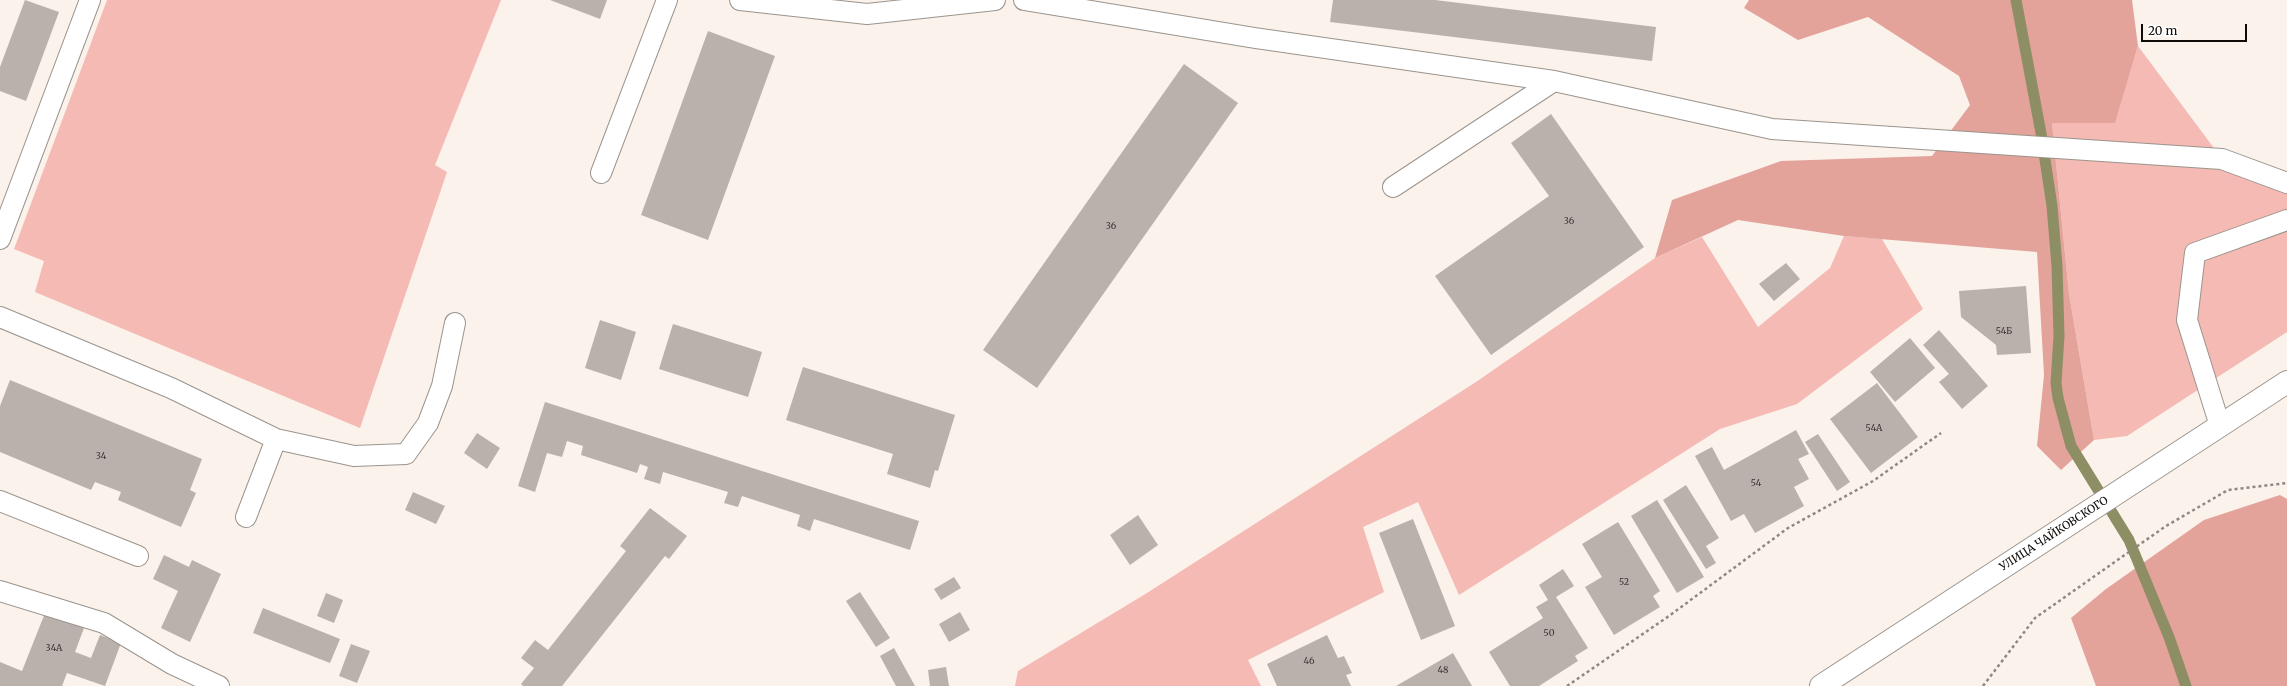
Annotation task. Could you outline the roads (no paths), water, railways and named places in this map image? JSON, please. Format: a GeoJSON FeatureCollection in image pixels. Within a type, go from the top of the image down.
{"type":"FeatureCollection","features":[{"type":"Feature","properties":{"kind":"main road","name":"УЛИЦА ЧАЙКОВСКОГО"},"geometry":{"type":"LineString","coordinates":[[1821,686],[2287,382]]}},
{"type":"Feature","properties":{"kind":"lane"},"geometry":{"type":"LineString","coordinates":[[0,239],[90,0]]}},
{"type":"Feature","properties":{"kind":"lane"},"geometry":{"type":"LineString","coordinates":[[601,174],[667,0]]}},
{"type":"Feature","properties":{"kind":"lane"},"geometry":{"type":"LineString","coordinates":[[740,0],[867,14],[995,0]]}},
{"type":"Feature","properties":{"kind":"lane"},"geometry":{"type":"LineString","coordinates":[[1024,0],[1255,38],[1554,81],[1772,129],[2222,159],[2287,183]]}},
{"type":"Feature","properties":{"kind":"lane"},"geometry":{"type":"LineString","coordinates":[[1393,187],[1554,81]]}},
{"type":"Feature","properties":{"kind":"lane"},"geometry":{"type":"LineString","coordinates":[[2220,426],[2187,320],[2195,253],[2287,220]]}},
{"type":"Feature","properties":{"kind":"lane"},"geometry":{"type":"LineString","coordinates":[[0,317],[171,388],[276,439],[354,456],[406,454],[428,424],[442,386],[455,323]]}},
{"type":"Feature","properties":{"kind":"lane"},"geometry":{"type":"LineString","coordinates":[[246,517],[276,439]]}},
{"type":"Feature","properties":{"kind":"lane"},"geometry":{"type":"LineString","coordinates":[[0,501],[138,556]]}},
{"type":"Feature","properties":{"kind":"lane"},"geometry":{"type":"LineString","coordinates":[[0,591],[104,623],[172,664],[219,686]]}},
{"type":"Feature","properties":{"kind":"waterway"},"geometry":{"type":"LineString","coordinates":[[2016,0],[2041,133],[2052,206],[2057,266],[2059,336],[2056,383],[2058,398],[2071,446],[2129,540],[2169,637],[2186,686]]}}]}
